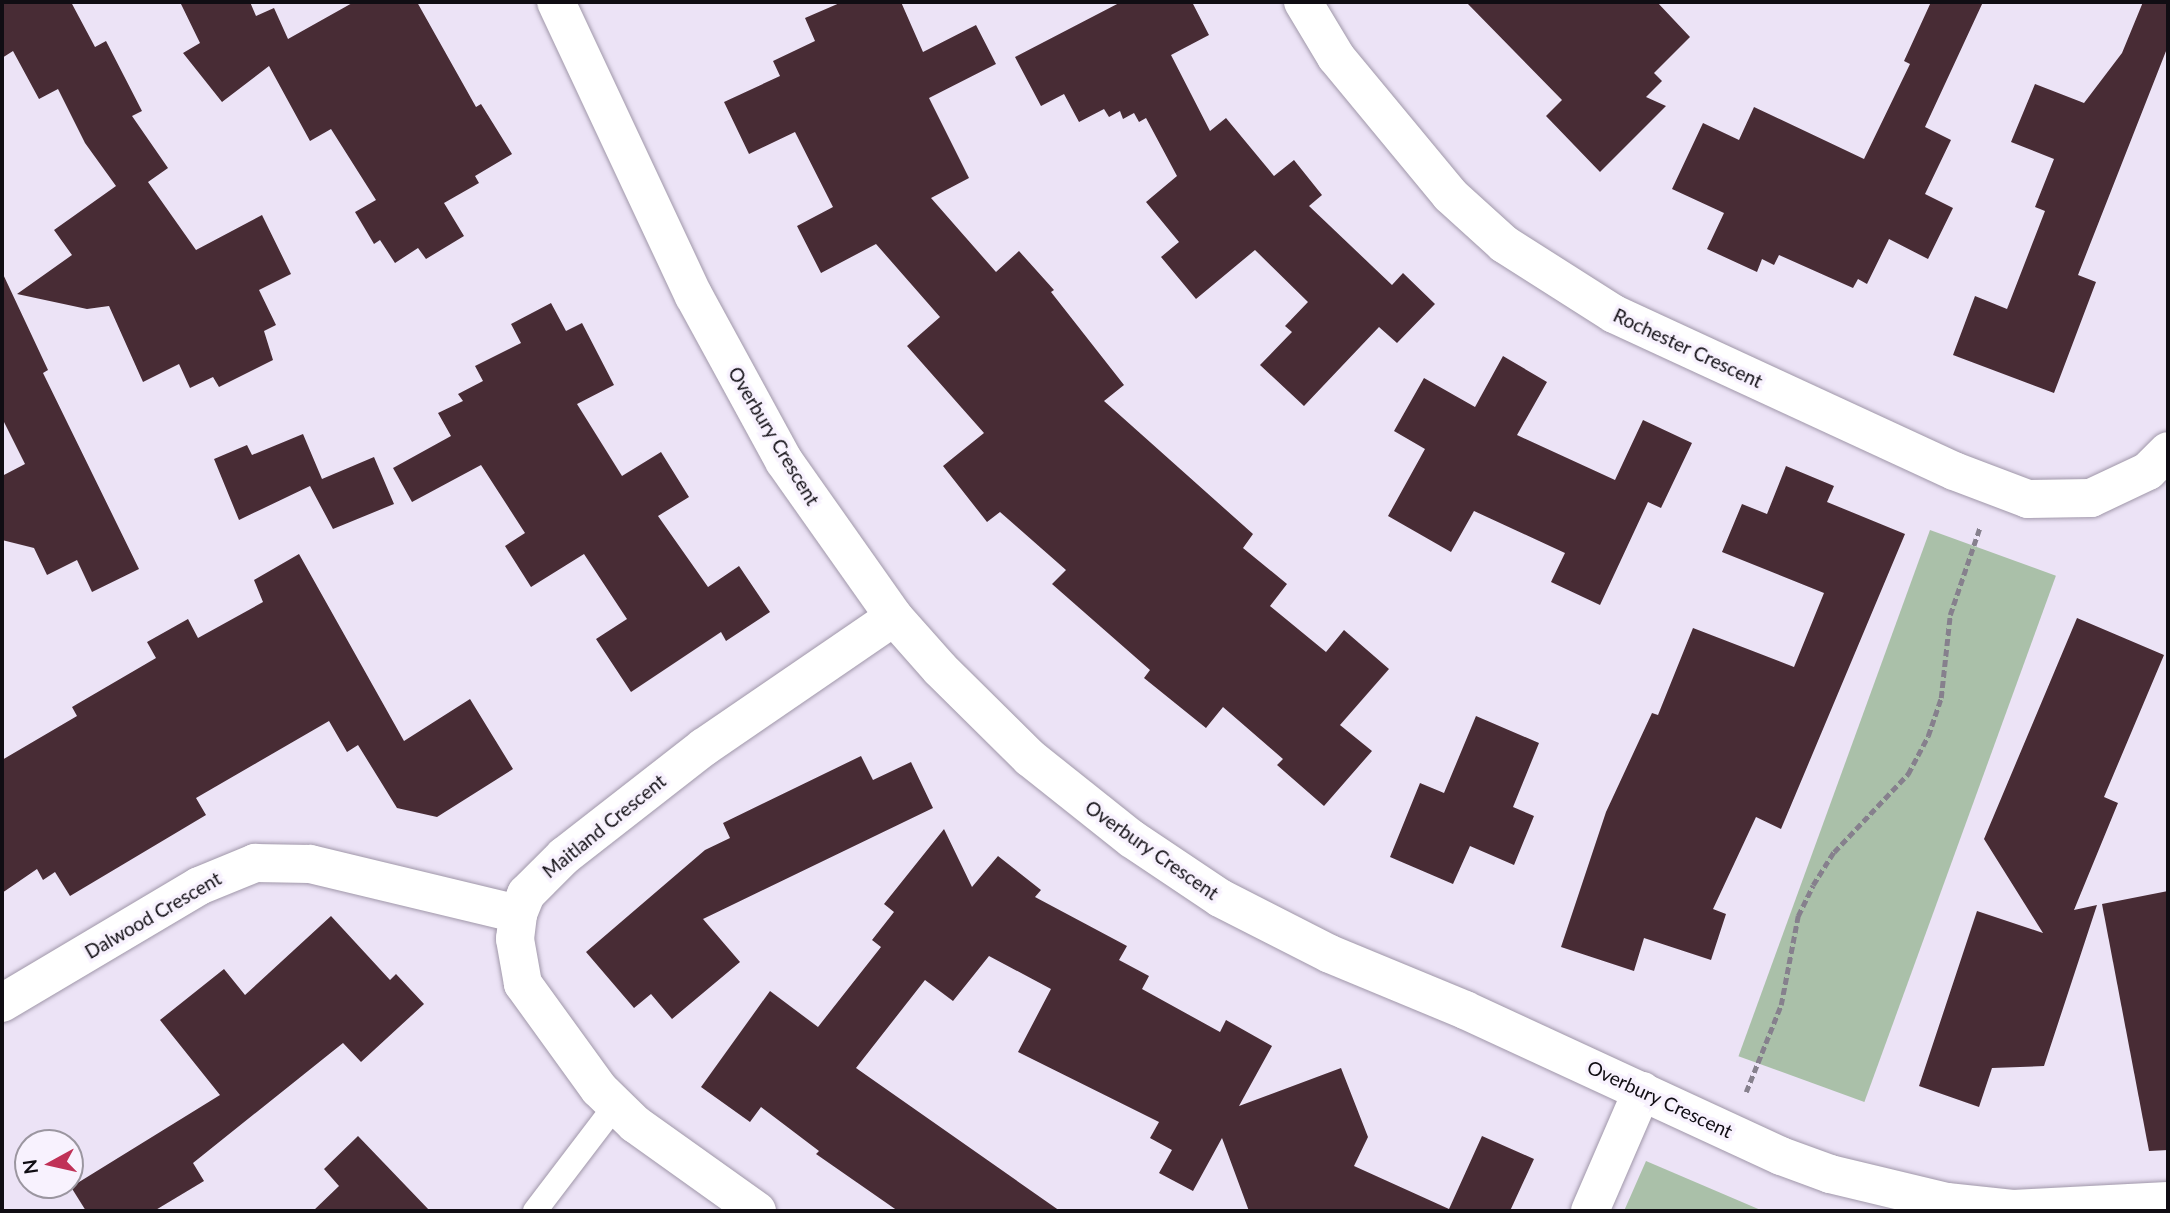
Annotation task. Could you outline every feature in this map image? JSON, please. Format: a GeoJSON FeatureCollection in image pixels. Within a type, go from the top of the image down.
{"type":"FeatureCollection","features":[{"type":"Feature","properties":{"kind":"street","name":"Overbury Crescent"},"geometry":{"type":"LineString","coordinates":[[556,2],[753,410],[894,617],[1030,758],[1183,875],[1330,954],[1465,1010],[1729,1131],[1830,1174],[1947,1202],[2064,1209],[2168,1201]]}},
{"type":"Feature","properties":{"kind":"street","name":"Rochester Crescent"},"geometry":{"type":"LineString","coordinates":[[1303,2],[1336,57],[1394,132],[1450,195],[1527,260],[1614,314],[1670,342],[1996,488],[2028,499],[2060,502],[2091,498],[2147,471],[2168,451]]}},
{"type":"Feature","properties":{"kind":"street","name":"Maitland Crescent"},"geometry":{"type":"LineString","coordinates":[[757,1211],[615,1106],[541,1013],[523,984],[515,939],[518,914],[526,894],[564,856],[704,747],[894,617]]}},
{"type":"Feature","properties":{"kind":"street","name":"Dalwood Crescent"},"geometry":{"type":"LineString","coordinates":[[2,1003],[199,886],[255,863],[310,864],[518,914]]}},
{"type":"Feature","properties":{"kind":"street"},"geometry":{"type":"LineString","coordinates":[[1590,1211],[1642,1091]]}},
{"type":"Feature","properties":{"kind":"lane"},"geometry":{"type":"LineString","coordinates":[[535,1211],[615,1106]]}},
{"type":"Feature","properties":{"kind":"path"},"geometry":{"type":"LineString","coordinates":[[1729,1131],[1780,1005],[1798,916],[1813,885],[1834,852],[1908,774],[1928,736],[1941,698],[1950,615],[1996,488]]}},
{"type":"Feature","properties":{"kind":"green space"},"geometry":{"type":"Polygon","coordinates":[[[1930,530],[2056,576],[1864,1102],[1738,1056],[1930,530]]]}},
{"type":"Feature","properties":{"kind":"green space"},"geometry":{"type":"Polygon","coordinates":[[[1646,1161],[1763,1211],[1624,1211],[1646,1161]]]}},
{"type":"Feature","properties":{"kind":"building"},"geometry":{"type":"Polygon","coordinates":[[[2,2],[71,2],[95,47],[106,41],[142,111],[132,116],[168,168],[148,182],[196,250],[262,215],[291,274],[259,290],[276,325],[264,331],[273,360],[219,387],[213,377],[190,388],[179,364],[143,382],[109,306],[87,309],[17,294],[72,255],[54,230],[116,186],[85,143],[58,89],[39,99],[13,51],[2,58],[2,2]]]}},
{"type":"Feature","properties":{"kind":"building"},"geometry":{"type":"Polygon","coordinates":[[[180,2],[250,2],[256,16],[274,8],[288,39],[354,2],[417,2],[476,107],[481,104],[512,154],[475,176],[479,183],[444,203],[464,236],[426,259],[418,248],[395,263],[380,240],[374,244],[355,212],[376,200],[331,129],[310,141],[269,66],[222,102],[183,53],[200,43],[180,2]]]}},
{"type":"Feature","properties":{"kind":"building"},"geometry":{"type":"Polygon","coordinates":[[[842,2],[901,2],[923,52],[976,25],[996,64],[929,98],[969,178],[931,198],[996,272],[1019,251],[1054,290],[1051,292],[1124,385],[1104,401],[1253,534],[1243,548],[1287,584],[1270,606],[1326,652],[1344,630],[1389,669],[1340,725],[1372,751],[1324,806],[1277,765],[1283,759],[1223,707],[1206,728],[1144,678],[1150,670],[1052,584],[1066,570],[1000,512],[987,522],[943,466],[984,433],[907,346],[940,317],[876,244],[821,273],[797,226],[833,207],[795,132],[749,154],[724,102],[780,76],[773,61],[815,41],[805,18],[842,2]]]}},
{"type":"Feature","properties":{"kind":"building"},"geometry":{"type":"Polygon","coordinates":[[[1121,2],[1192,2],[1209,35],[1171,55],[1210,131],[1226,118],[1274,176],[1294,160],[1322,195],[1309,206],[1392,285],[1403,273],[1435,304],[1397,343],[1379,327],[1304,406],[1260,365],[1292,332],[1285,326],[1308,302],[1255,250],[1196,299],[1161,257],[1179,242],[1146,202],[1177,176],[1146,118],[1139,122],[1134,113],[1123,119],[1120,111],[1109,117],[1104,109],[1079,122],[1064,94],[1041,106],[1015,57],[1121,2]]]}},
{"type":"Feature","properties":{"kind":"building"},"geometry":{"type":"Polygon","coordinates":[[[1466,2],[1657,2],[1690,37],[1654,73],[1662,81],[1646,97],[1666,106],[1600,172],[1546,116],[1562,100],[1466,2]]]}},
{"type":"Feature","properties":{"kind":"building"},"geometry":{"type":"Polygon","coordinates":[[[1931,2],[1983,2],[1925,127],[1951,140],[1925,194],[1953,208],[1928,259],[1889,239],[1867,284],[1858,279],[1853,288],[1779,255],[1774,265],[1762,259],[1757,272],[1707,249],[1724,213],[1672,189],[1703,123],[1739,140],[1754,107],[1864,159],[1910,64],[1904,61],[1931,2]]]}},
{"type":"Feature","properties":{"kind":"building"},"geometry":{"type":"Polygon","coordinates":[[[2143,2],[2168,2],[2168,46],[2078,275],[2096,282],[2054,393],[1953,355],[1975,296],[2007,309],[2045,211],[2035,207],[2054,159],[2011,142],[2035,84],[2084,103],[2122,53],[2143,2]]]}},
{"type":"Feature","properties":{"kind":"building"},"geometry":{"type":"Polygon","coordinates":[[[2,272],[48,370],[43,373],[139,569],[92,592],[77,560],[47,575],[34,548],[2,540],[2,476],[25,464],[2,418],[2,272]]]}},
{"type":"Feature","properties":{"kind":"building"},"geometry":{"type":"Polygon","coordinates":[[[551,303],[566,331],[582,323],[614,385],[577,404],[622,476],[661,452],[689,497],[658,516],[708,587],[739,566],[770,612],[726,641],[721,632],[631,692],[596,639],[627,619],[584,554],[531,587],[505,546],[525,533],[481,465],[412,502],[393,468],[451,436],[438,413],[463,401],[458,394],[483,381],[475,366],[521,343],[511,324],[551,303]]]}},
{"type":"Feature","properties":{"kind":"building"},"geometry":{"type":"Polygon","coordinates":[[[1503,356],[1547,382],[1517,435],[1615,480],[1643,420],[1692,443],[1661,508],[1648,502],[1600,605],[1551,582],[1565,553],[1474,511],[1451,552],[1388,516],[1425,449],[1394,431],[1424,378],[1475,407],[1503,356]]]}},
{"type":"Feature","properties":{"kind":"building"},"geometry":{"type":"Polygon","coordinates":[[[303,434],[322,479],[374,457],[394,504],[333,529],[310,486],[239,520],[214,459],[247,445],[252,455],[303,434]]]}},
{"type":"Feature","properties":{"kind":"building"},"geometry":{"type":"Polygon","coordinates":[[[1786,466],[1834,486],[1827,502],[1905,534],[1781,829],[1756,817],[1713,909],[1726,914],[1711,960],[1644,938],[1634,971],[1561,947],[1606,812],[1652,713],[1658,715],[1693,628],[1794,667],[1824,593],[1722,552],[1742,504],[1767,514],[1786,466]]]}},
{"type":"Feature","properties":{"kind":"building"},"geometry":{"type":"Polygon","coordinates":[[[299,554],[404,741],[470,699],[513,769],[437,817],[397,808],[358,745],[347,752],[329,721],[196,798],[206,815],[70,896],[55,872],[43,880],[37,869],[2,893],[2,760],[77,716],[72,707],[156,658],[147,642],[188,619],[198,638],[263,602],[254,580],[299,554]]]}},
{"type":"Feature","properties":{"kind":"building"},"geometry":{"type":"Polygon","coordinates":[[[2077,618],[2164,655],[2104,797],[2118,803],[2074,910],[2097,905],[2044,1066],[1992,1068],[1979,1107],[1919,1086],[1977,911],[2043,933],[1984,839],[2077,618]]]}},
{"type":"Feature","properties":{"kind":"building"},"geometry":{"type":"Polygon","coordinates":[[[1476,716],[1539,743],[1513,807],[1534,816],[1514,865],[1470,846],[1453,884],[1390,857],[1420,783],[1444,793],[1476,716]]]}},
{"type":"Feature","properties":{"kind":"building"},"geometry":{"type":"Polygon","coordinates":[[[861,756],[873,780],[911,762],[933,808],[703,919],[740,962],[672,1019],[651,994],[634,1008],[586,952],[705,850],[730,838],[723,823],[861,756]]]}},
{"type":"Feature","properties":{"kind":"building"},"geometry":{"type":"Polygon","coordinates":[[[944,829],[972,887],[998,856],[1041,890],[1035,897],[1127,946],[1119,960],[1149,976],[1142,989],[1220,1032],[1226,1020],[1272,1046],[1239,1106],[1341,1068],[1368,1137],[1354,1166],[1449,1209],[1482,1136],[1534,1159],[1510,1211],[1249,1211],[1222,1138],[1193,1191],[1159,1173],[1172,1150],[1150,1138],[1159,1122],[1018,1052],[1051,989],[989,956],[953,1001],[925,980],[856,1068],[1060,1211],[898,1211],[816,1154],[819,1151],[761,1107],[750,1122],[701,1087],[770,991],[818,1027],[881,947],[872,940],[894,912],[884,904],[944,829]]]}},
{"type":"Feature","properties":{"kind":"building"},"geometry":{"type":"Polygon","coordinates":[[[2168,891],[2168,1150],[2149,1151],[2102,904],[2168,891]]]}},
{"type":"Feature","properties":{"kind":"building"},"geometry":{"type":"Polygon","coordinates":[[[331,916],[390,980],[396,974],[424,1004],[361,1062],[343,1043],[193,1163],[204,1181],[154,1211],[86,1211],[78,1199],[84,1199],[84,1179],[220,1095],[160,1020],[224,969],[245,995],[331,916]]]}},
{"type":"Feature","properties":{"kind":"building"},"geometry":{"type":"Polygon","coordinates":[[[358,1136],[430,1211],[313,1211],[339,1186],[324,1169],[358,1136]]]}}]}
